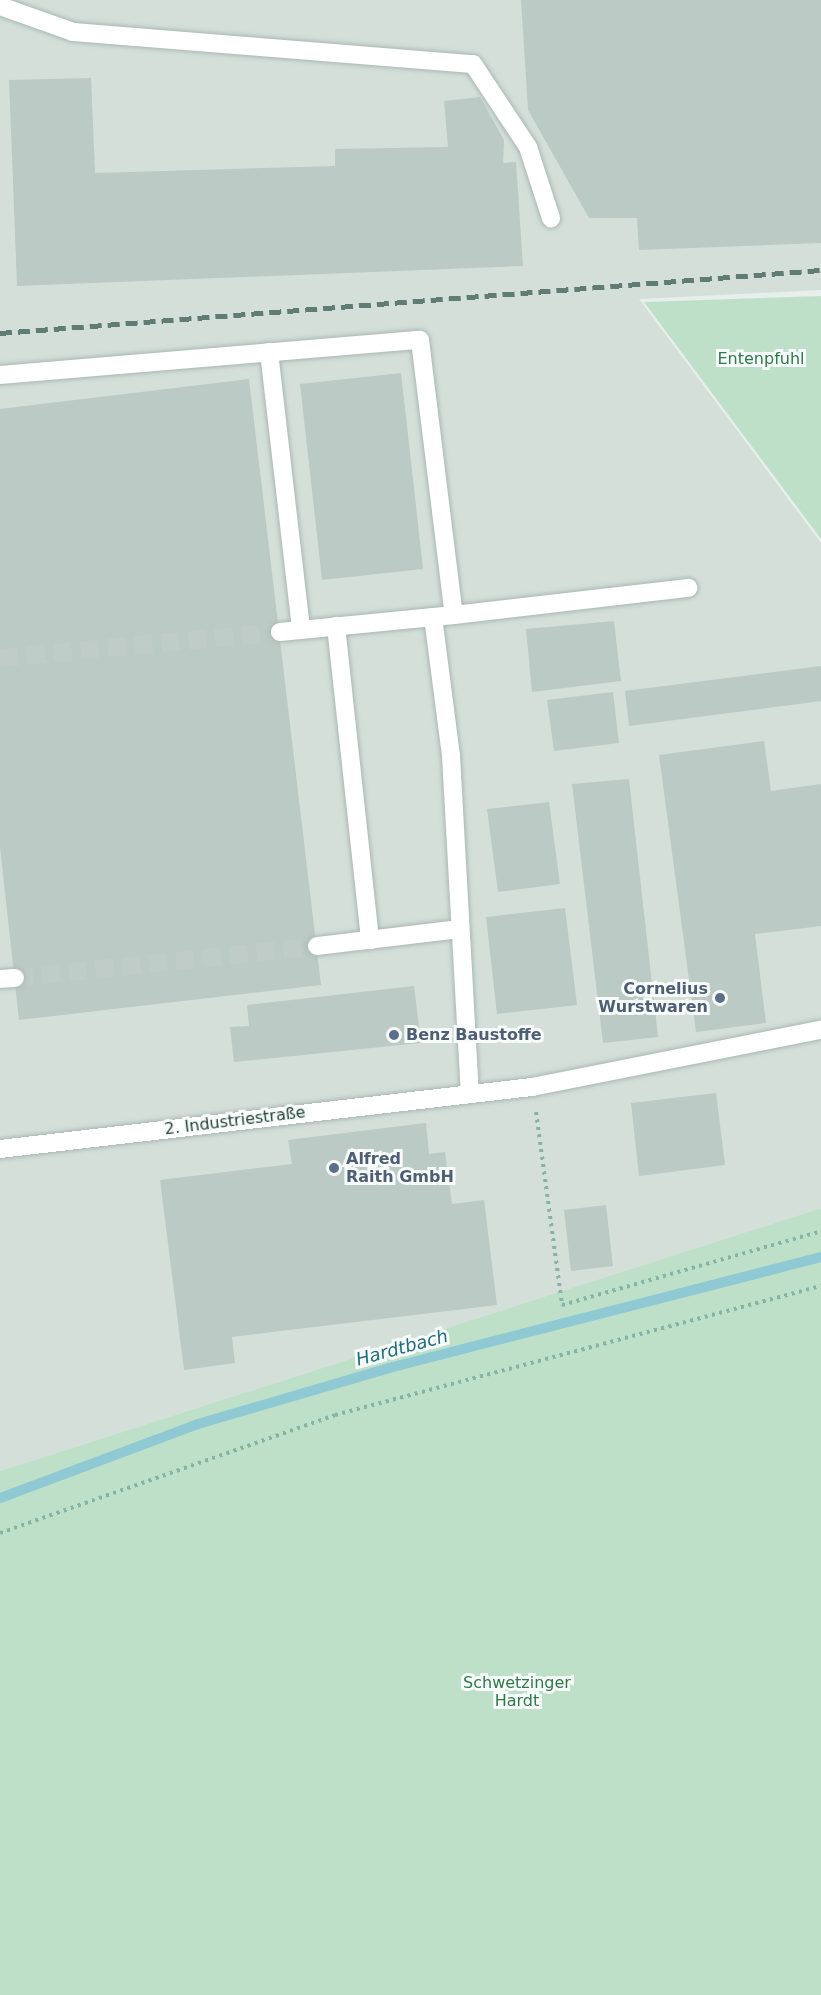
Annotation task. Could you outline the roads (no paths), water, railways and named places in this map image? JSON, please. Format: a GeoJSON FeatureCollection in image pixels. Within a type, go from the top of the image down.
{"type":"FeatureCollection","features":[{"type":"Feature","properties":{"kind":"street"},"geometry":{"type":"LineString","coordinates":[[0,6],[73,32],[473,64],[528,147],[551,218]]}},
{"type":"Feature","properties":{"kind":"street"},"geometry":{"type":"LineString","coordinates":[[0,375],[420,340],[454,615]]}},
{"type":"Feature","properties":{"kind":"street"},"geometry":{"type":"LineString","coordinates":[[269,352],[301,630]]}},
{"type":"Feature","properties":{"kind":"street"},"geometry":{"type":"LineString","coordinates":[[280,632],[688,588]]}},
{"type":"Feature","properties":{"kind":"street"},"geometry":{"type":"LineString","coordinates":[[433,617],[451,756],[470,1093]]}},
{"type":"Feature","properties":{"kind":"street"},"geometry":{"type":"LineString","coordinates":[[336,626],[370,940]]}},
{"type":"Feature","properties":{"kind":"street"},"geometry":{"type":"LineString","coordinates":[[317,946],[459,929]]}},
{"type":"Feature","properties":{"kind":"street","name":"2. Industriestraße"},"geometry":{"type":"LineString","coordinates":[[0,1149],[532,1087],[821,1030]]}},
{"type":"Feature","properties":{"kind":"waterway","name":"Hardtbach"},"geometry":{"type":"LineString","coordinates":[[0,1498],[198,1424],[389,1368],[821,1257]]}},
{"type":"Feature","properties":{"kind":"tunnel"},"geometry":{"type":"LineString","coordinates":[[0,658],[280,632]]}},
{"type":"Feature","properties":{"kind":"tunnel"},"geometry":{"type":"LineString","coordinates":[[15,978],[317,946]]}},
{"type":"Feature","properties":{"kind":"railway"},"geometry":{"type":"LineString","coordinates":[[0,333],[821,270]]}},
{"type":"Feature","properties":{"kind":"place","name":"Cornelius Wurstwaren"},"geometry":{"type":"Point","coordinates":[720,998]}},
{"type":"Feature","properties":{"kind":"place","name":"Benz Baustoffe"},"geometry":{"type":"Point","coordinates":[394,1035]}},
{"type":"Feature","properties":{"kind":"place","name":"Alfred Raith GmbH"},"geometry":{"type":"Point","coordinates":[334,1168]}},
{"type":"Feature","properties":{"kind":"park label","name":"Entenpfuhl"},"geometry":{"type":"Point","coordinates":[761,359]}},
{"type":"Feature","properties":{"kind":"park label","name":"Schwetzinger Hardt"},"geometry":{"type":"Point","coordinates":[517,1692]}}]}
